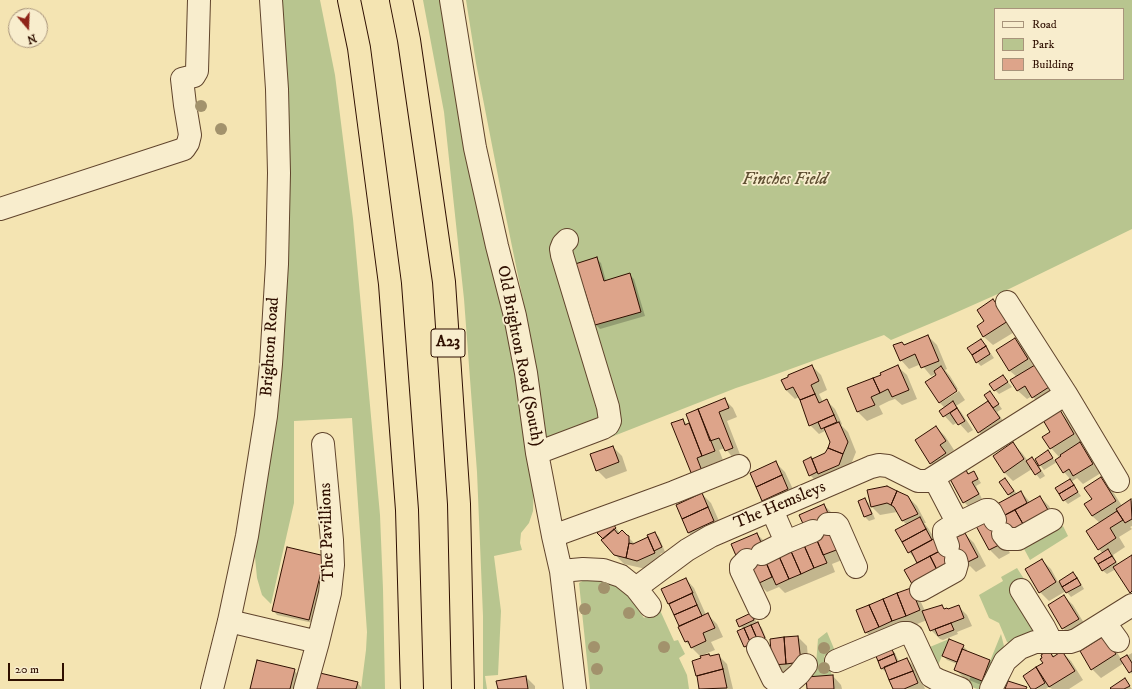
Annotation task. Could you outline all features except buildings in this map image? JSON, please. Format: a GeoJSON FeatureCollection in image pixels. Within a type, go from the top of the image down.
{"type":"FeatureCollection","features":[{"type":"Feature","properties":{"kind":"highway"},"geometry":{"type":"LineString","coordinates":[[349,0],[359,48],[390,284],[407,510],[412,689]]}},
{"type":"Feature","properties":{"kind":"highway","name":"A23"},"geometry":{"type":"LineString","coordinates":[[401,0],[409,40],[444,282],[459,504],[463,689]]}},
{"type":"Feature","properties":{"kind":"street"},"geometry":{"type":"LineString","coordinates":[[0,209],[184,149],[188,143],[190,135],[182,79],[194,76],[197,71],[199,0]]}},
{"type":"Feature","properties":{"kind":"street","name":"Brighton Road"},"geometry":{"type":"LineString","coordinates":[[212,689],[229,621],[247,536],[266,416],[271,364],[277,264],[279,173],[277,89],[270,0]]}},
{"type":"Feature","properties":{"kind":"street","name":"Old Brighton Road (South)"},"geometry":{"type":"LineString","coordinates":[[451,0],[475,148],[515,316],[526,374],[537,453],[561,571],[575,689]]}},
{"type":"Feature","properties":{"kind":"street"},"geometry":{"type":"LineString","coordinates":[[537,453],[603,428],[608,425],[610,421],[608,407],[562,255],[561,249],[567,240]]}},
{"type":"Feature","properties":{"kind":"street"},"geometry":{"type":"LineString","coordinates":[[1007,302],[1066,394],[1118,481]]}},
{"type":"Feature","properties":{"kind":"street","name":"The Hemsleys"},"geometry":{"type":"LineString","coordinates":[[636,588],[699,543],[742,522],[871,467],[879,465],[888,466],[918,481],[928,481],[1066,394]]}},
{"type":"Feature","properties":{"kind":"street","name":"The Pavillions"},"geometry":{"type":"LineString","coordinates":[[305,689],[330,593],[333,570],[332,540],[323,444]]}},
{"type":"Feature","properties":{"kind":"street"},"geometry":{"type":"LineString","coordinates":[[553,536],[674,492],[739,466]]}},
{"type":"Feature","properties":{"kind":"street"},"geometry":{"type":"LineString","coordinates":[[921,590],[955,571],[957,568],[955,536],[934,478]]}},
{"type":"Feature","properties":{"kind":"street"},"geometry":{"type":"LineString","coordinates":[[772,510],[786,542]]}},
{"type":"Feature","properties":{"kind":"street"},"geometry":{"type":"LineString","coordinates":[[955,536],[982,511],[989,510],[1007,540],[1018,539],[1052,520]]}},
{"type":"Feature","properties":{"kind":"street"},"geometry":{"type":"LineString","coordinates":[[759,608],[741,570],[741,566],[754,557],[786,542],[821,528],[836,524],[856,567]]}},
{"type":"Feature","properties":{"kind":"street"},"geometry":{"type":"LineString","coordinates":[[561,571],[583,569],[603,570],[621,576],[636,588],[650,606]]}},
{"type":"Feature","properties":{"kind":"street"},"geometry":{"type":"LineString","coordinates":[[1021,590],[1044,627],[1048,635],[1049,642]]}},
{"type":"Feature","properties":{"kind":"street"},"geometry":{"type":"LineString","coordinates":[[991,689],[1005,661],[1020,648],[1030,644],[1070,642],[1105,623],[1132,605]]}},
{"type":"Feature","properties":{"kind":"street"},"geometry":{"type":"LineString","coordinates":[[229,621],[318,642]]}},
{"type":"Feature","properties":{"kind":"street"},"geometry":{"type":"LineString","coordinates":[[1105,623],[1118,641]]}},
{"type":"Feature","properties":{"kind":"street"},"geometry":{"type":"LineString","coordinates":[[836,661],[903,633],[908,633],[912,635],[929,672],[934,678],[962,689]]}},
{"type":"Feature","properties":{"kind":"street"},"geometry":{"type":"LineString","coordinates":[[758,648],[773,679],[783,688],[799,674],[806,664]]}},
{"type":"Feature","properties":{"kind":"green space"},"geometry":{"type":"Polygon","coordinates":[[[277,0],[320,0],[335,75],[353,219],[380,515],[385,689],[361,689],[367,632],[352,418],[294,421],[294,503],[271,604],[262,595],[257,578],[255,557],[256,543],[277,421],[284,331],[287,228],[277,0]]]}},
{"type":"Feature","properties":{"kind":"green space"},"geometry":{"type":"Polygon","coordinates":[[[423,0],[443,0],[507,314],[534,480],[533,511],[529,523],[521,533],[520,543],[522,550],[494,556],[501,611],[498,675],[485,676],[487,689],[483,689],[483,616],[477,472],[464,299],[444,112],[423,0]]]}},
{"type":"Feature","properties":{"kind":"green space","name":"Finches Field"},"geometry":{"type":"Polygon","coordinates":[[[466,0],[1132,0],[1132,229],[1009,289],[891,340],[884,335],[736,388],[606,439],[592,424],[547,443],[534,354],[476,63],[466,0]]]}},
{"type":"Feature","properties":{"kind":"green space"},"geometry":{"type":"Polygon","coordinates":[[[1063,526],[1068,536],[1030,560],[1023,547],[1063,526]]]}},
{"type":"Feature","properties":{"kind":"green space"},"geometry":{"type":"Polygon","coordinates":[[[1017,568],[1026,582],[1038,632],[1012,644],[1007,642],[999,623],[989,618],[979,595],[1003,581],[1001,577],[1017,568]]]}},
{"type":"Feature","properties":{"kind":"green space"},"geometry":{"type":"Polygon","coordinates":[[[595,574],[623,589],[644,618],[659,608],[674,641],[678,640],[685,654],[679,658],[687,675],[689,689],[590,689],[579,583],[595,574]]]}},
{"type":"Feature","properties":{"kind":"green space"},"geometry":{"type":"Polygon","coordinates":[[[827,632],[835,651],[824,656],[832,675],[806,677],[816,665],[818,639],[827,632]]]}},
{"type":"Feature","properties":{"kind":"green space"},"geometry":{"type":"Polygon","coordinates":[[[1001,634],[1004,646],[998,655],[982,689],[977,689],[967,685],[971,676],[982,681],[1001,634]]]}},
{"type":"Feature","properties":{"kind":"green space"},"geometry":{"type":"Polygon","coordinates":[[[949,639],[942,656],[936,670],[925,649],[949,639]]]}}]}
